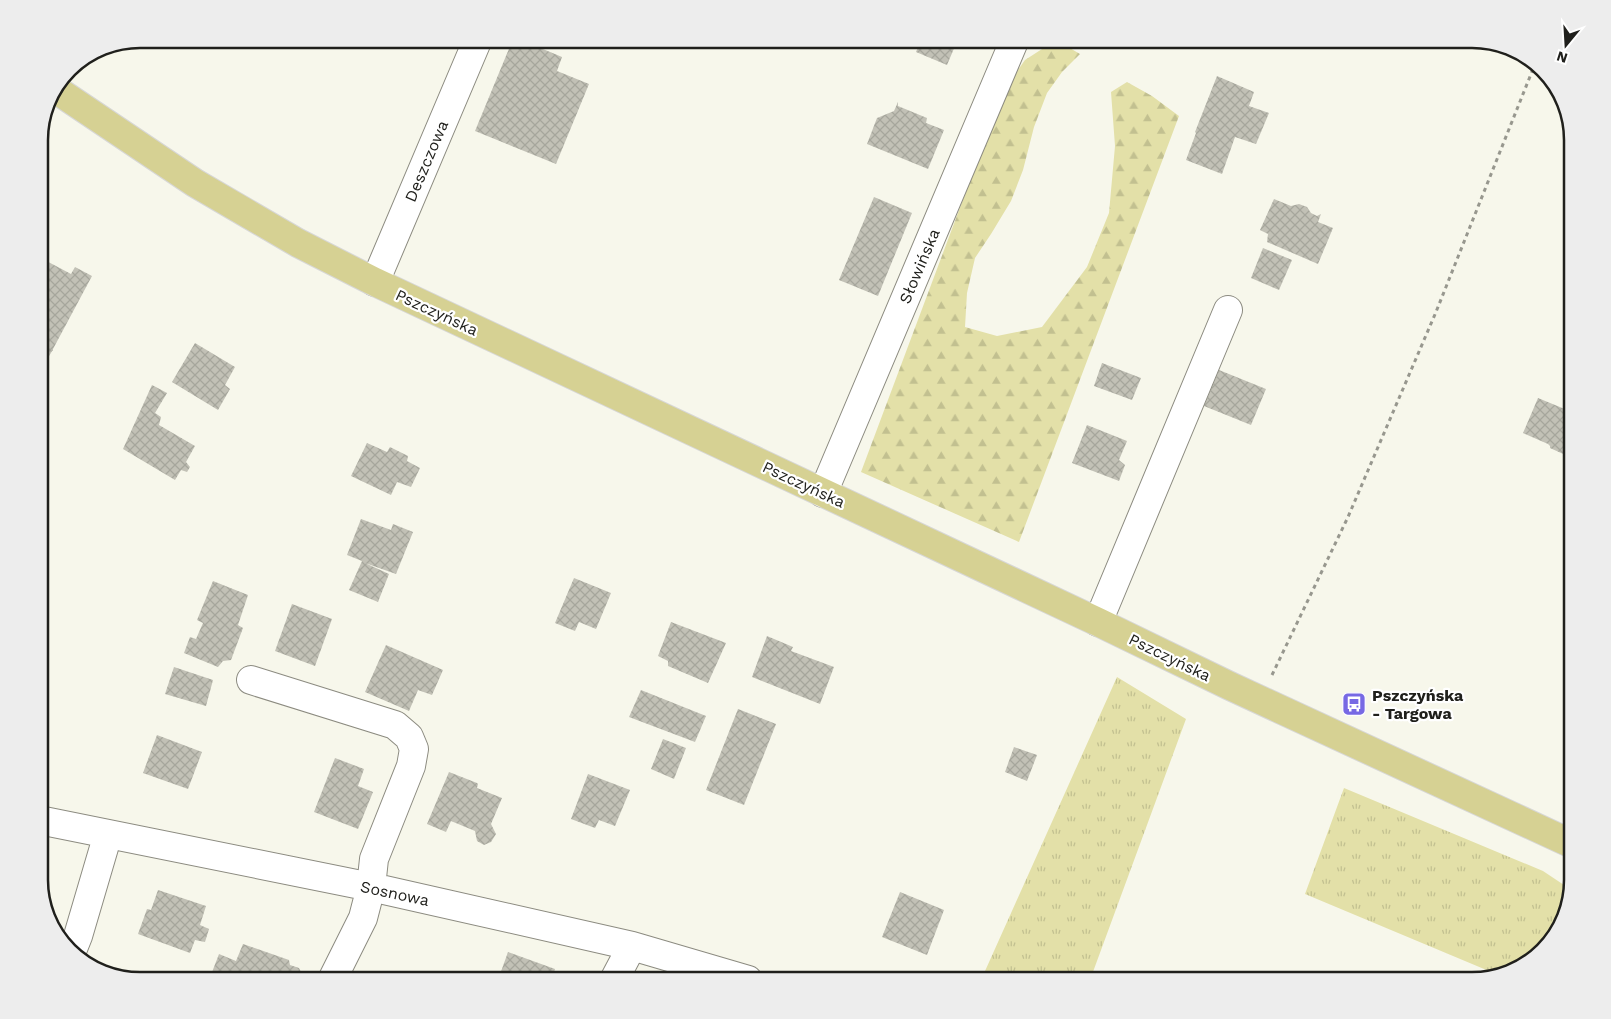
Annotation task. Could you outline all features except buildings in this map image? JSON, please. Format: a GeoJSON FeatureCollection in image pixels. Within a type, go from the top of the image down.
{"type":"FeatureCollection","features":[{"type":"Feature","properties":{"kind":"main road","name":"Pszczyńska"},"geometry":{"type":"LineString","coordinates":[[61,92],[196,183],[298,243],[375,282],[1260,700],[1564,840]]}},
{"type":"Feature","properties":{"kind":"street","name":"Deszczowa"},"geometry":{"type":"LineString","coordinates":[[375,282],[474,48]]}},
{"type":"Feature","properties":{"kind":"street","name":"Słowińska"},"geometry":{"type":"LineString","coordinates":[[823,493],[1011,48]]}},
{"type":"Feature","properties":{"kind":"street"},"geometry":{"type":"LineString","coordinates":[[1098,622],[1228,310]]}},
{"type":"Feature","properties":{"kind":"street"},"geometry":{"type":"LineString","coordinates":[[251,680],[395,725],[409,737],[414,749],[411,766],[374,859],[371,887],[363,918],[336,972]]}},
{"type":"Feature","properties":{"kind":"street","name":"Sosnowa"},"geometry":{"type":"LineString","coordinates":[[48,822],[371,887],[632,946],[721,972]]}},
{"type":"Feature","properties":{"kind":"street"},"geometry":{"type":"LineString","coordinates":[[75,945],[108,834]]}},
{"type":"Feature","properties":{"kind":"street"},"geometry":{"type":"LineString","coordinates":[[618,972],[632,946]]}},
{"type":"Feature","properties":{"kind":"path"},"geometry":{"type":"LineString","coordinates":[[1260,700],[1348,517],[1436,312],[1532,70]]}},
{"type":"Feature","properties":{"kind":"green space"},"geometry":{"type":"Polygon","coordinates":[[[1044,48],[1070,48],[1080,54],[1062,72],[1047,93],[1034,127],[1023,170],[1011,201],[975,258],[967,293],[965,327],[997,336],[1042,327],[1087,267],[1109,213],[1115,146],[1111,92],[1127,82],[1152,96],[1179,116],[1019,542],[861,472],[1004,90],[1025,60],[1044,48]]]}},
{"type":"Feature","properties":{"kind":"green space"},"geometry":{"type":"Polygon","coordinates":[[[1117,677],[1186,719],[1093,972],[985,972],[1117,677]]]}},
{"type":"Feature","properties":{"kind":"green space"},"geometry":{"type":"Polygon","coordinates":[[[1344,788],[1543,871],[1563,884],[1559,909],[1541,940],[1517,959],[1487,970],[1305,894],[1344,788]]]}},
{"type":"Feature","properties":{"kind":"place","name":"Pszczyńska - Targowa"},"geometry":{"type":"Point","coordinates":[1354,704]}}]}
